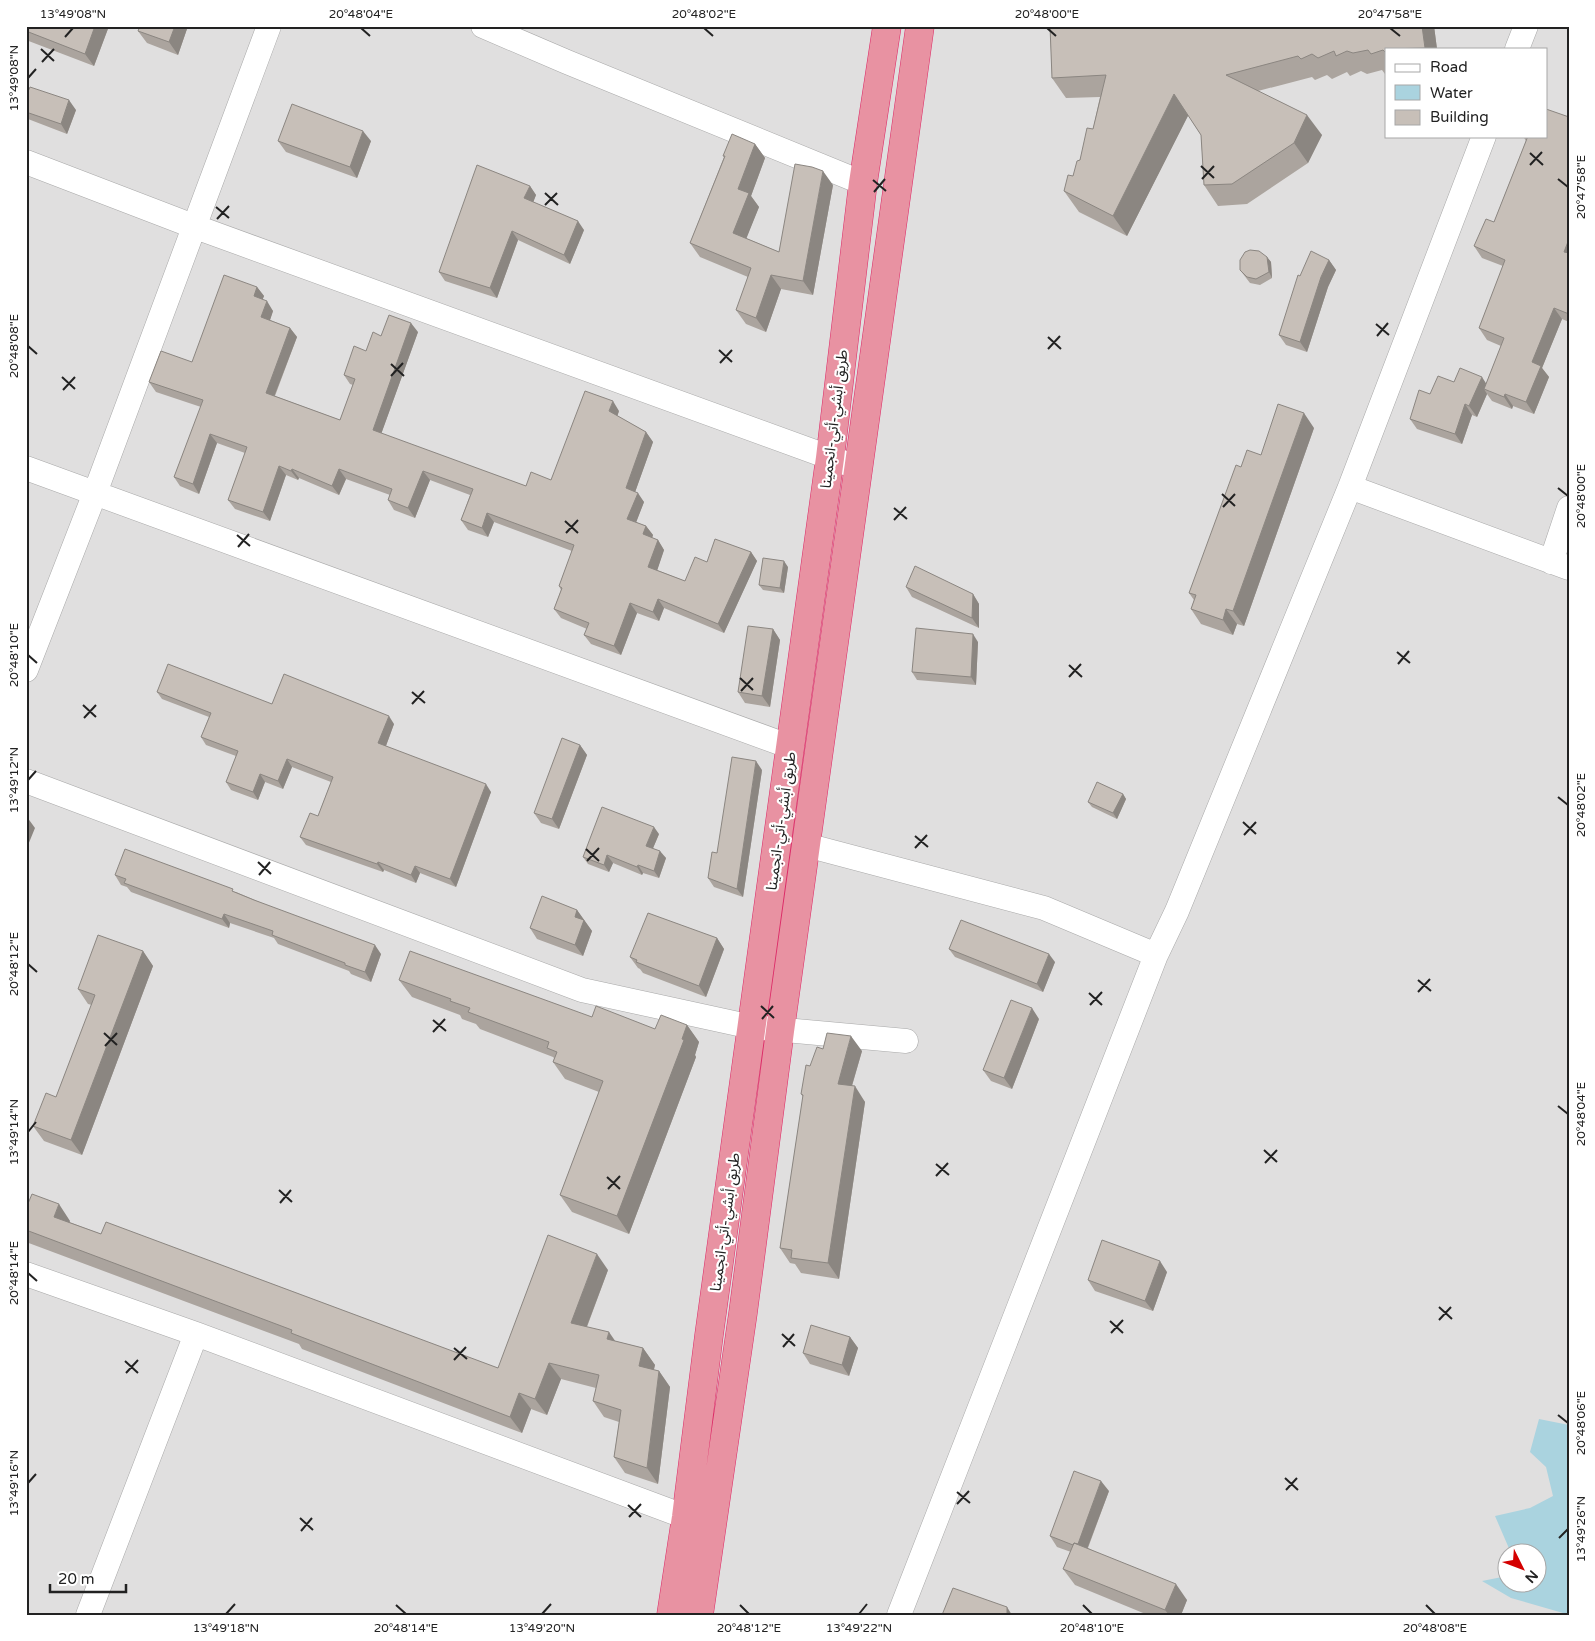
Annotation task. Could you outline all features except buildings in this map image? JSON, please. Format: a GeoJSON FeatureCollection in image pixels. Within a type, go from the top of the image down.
{"type":"FeatureCollection","features":[{"type":"Feature","properties":{"kind":"highway","name":"طريق أبشي-أتي-انجمينا"},"geometry":{"type":"LineString","coordinates":[[671,1615],[686,1517],[830,458],[863,183],[887,26]]}},
{"type":"Feature","properties":{"kind":"highway"},"geometry":{"type":"LineString","coordinates":[[698,1615],[743,1313],[780,1031],[920,26]]}},
{"type":"Feature","properties":{"kind":"highway"},"geometry":{"type":"LineString","coordinates":[[713,1308],[743,1313]]}},
{"type":"Feature","properties":{"kind":"street"},"geometry":{"type":"LineString","coordinates":[[26,670],[95,493],[269,26]]}},
{"type":"Feature","properties":{"kind":"street"},"geometry":{"type":"LineString","coordinates":[[483,26],[863,183]]}},
{"type":"Feature","properties":{"kind":"street"},"geometry":{"type":"LineString","coordinates":[[1517,48],[1526,26]]}},
{"type":"Feature","properties":{"kind":"street"},"geometry":{"type":"LineString","coordinates":[[898,1615],[1156,955],[1177,912],[1350,487],[1483,138]]}},
{"type":"Feature","properties":{"kind":"street"},"geometry":{"type":"LineString","coordinates":[[26,162],[193,226],[859,468]]}},
{"type":"Feature","properties":{"kind":"street"},"geometry":{"type":"LineString","coordinates":[[26,468],[791,747]]}},
{"type":"Feature","properties":{"kind":"street"},"geometry":{"type":"LineString","coordinates":[[1350,487],[1560,565],[1569,508]]}},
{"type":"Feature","properties":{"kind":"street"},"geometry":{"type":"LineString","coordinates":[[26,781],[582,990],[752,1027],[906,1041]]}},
{"type":"Feature","properties":{"kind":"street"},"geometry":{"type":"LineString","coordinates":[[806,845],[1044,908],[1156,955]]}},
{"type":"Feature","properties":{"kind":"street"},"geometry":{"type":"LineString","coordinates":[[26,1274],[196,1334],[686,1517]]}},
{"type":"Feature","properties":{"kind":"street"},"geometry":{"type":"LineString","coordinates":[[88,1615],[196,1334]]}},
{"type":"Feature","properties":{"kind":"shaded area"},"geometry":{"type":"Polygon","coordinates":[[[26,26],[1569,26],[1569,1615],[26,1615],[26,26]]]}},
{"type":"Feature","properties":{"kind":"water"},"geometry":{"type":"Polygon","coordinates":[[[1539,1419],[1569,1425],[1569,1615],[1511,1598],[1504,1594],[1548,1594],[1548,1544],[1507,1544],[1495,1516],[1530,1508],[1553,1496],[1546,1467],[1530,1452],[1539,1419]]]}},
{"type":"Feature","properties":{"kind":"water"},"geometry":{"type":"Polygon","coordinates":[[[1498,1578],[1498,1590],[1482,1581],[1498,1578]]]}}]}
